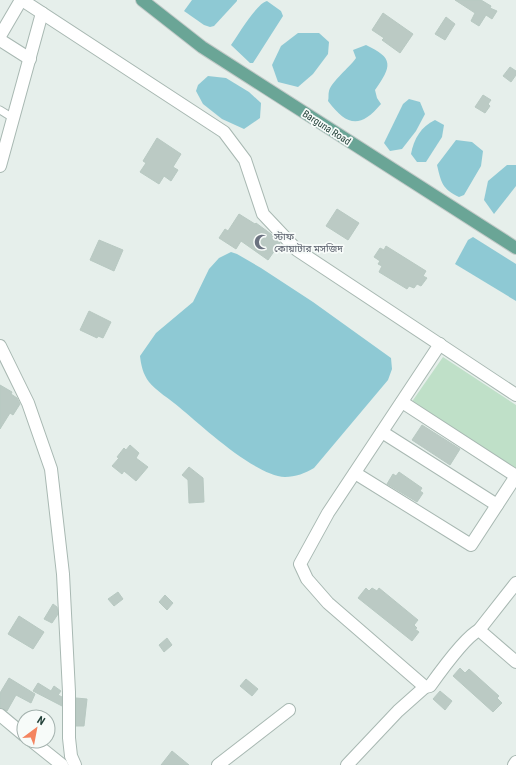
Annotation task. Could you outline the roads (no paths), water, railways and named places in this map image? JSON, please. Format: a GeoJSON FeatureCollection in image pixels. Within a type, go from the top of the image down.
{"type":"FeatureCollection","features":[{"type":"Feature","properties":{"kind":"main road","name":"Barguna Road"},"geometry":{"type":"LineString","coordinates":[[142,0],[202,47],[516,248]]}},
{"type":"Feature","properties":{"kind":"street"},"geometry":{"type":"LineString","coordinates":[[0,36],[24,1],[224,132],[245,160],[263,214],[297,250],[516,394]]}},
{"type":"Feature","properties":{"kind":"street"},"geometry":{"type":"LineString","coordinates":[[0,166],[42,13]]}},
{"type":"Feature","properties":{"kind":"street"},"geometry":{"type":"LineString","coordinates":[[0,40],[30,59]]}},
{"type":"Feature","properties":{"kind":"street"},"geometry":{"type":"LineString","coordinates":[[425,687],[328,603],[307,579],[300,564],[328,513],[440,344]]}},
{"type":"Feature","properties":{"kind":"street"},"geometry":{"type":"LineString","coordinates":[[0,346],[28,403],[51,469],[63,574],[71,756],[75,765]]}},
{"type":"Feature","properties":{"kind":"street"},"geometry":{"type":"LineString","coordinates":[[355,473],[471,545],[516,476],[402,402]]}},
{"type":"Feature","properties":{"kind":"street"},"geometry":{"type":"LineString","coordinates":[[382,432],[497,505]]}},
{"type":"Feature","properties":{"kind":"street"},"geometry":{"type":"LineString","coordinates":[[348,765],[398,711],[425,687],[430,686],[467,639],[474,632],[479,630],[516,583]]}},
{"type":"Feature","properties":{"kind":"street"},"geometry":{"type":"LineString","coordinates":[[479,630],[516,662]]}},
{"type":"Feature","properties":{"kind":"street"},"geometry":{"type":"LineString","coordinates":[[218,765],[289,710]]}},
{"type":"Feature","properties":{"kind":"street"},"geometry":{"type":"LineString","coordinates":[[0,715],[16,728]]}},
{"type":"Feature","properties":{"kind":"street"},"geometry":{"type":"LineString","coordinates":[[42,749],[62,765]]}},
{"type":"Feature","properties":{"kind":"lane"},"geometry":{"type":"LineString","coordinates":[[0,110],[13,118]]}},
{"type":"Feature","properties":{"kind":"water"},"geometry":{"type":"Polygon","coordinates":[[[192,0],[237,1],[214,26],[210,27],[204,25],[184,11],[192,0]]]}},
{"type":"Feature","properties":{"kind":"water"},"geometry":{"type":"Polygon","coordinates":[[[267,1],[281,11],[283,16],[253,63],[250,63],[231,45],[253,13],[258,7],[267,1]]]}},
{"type":"Feature","properties":{"kind":"water"},"geometry":{"type":"Polygon","coordinates":[[[298,33],[319,33],[329,42],[328,54],[313,74],[298,87],[278,82],[272,65],[281,46],[298,33]]]}},
{"type":"Feature","properties":{"kind":"water"},"geometry":{"type":"Polygon","coordinates":[[[366,45],[382,54],[386,59],[387,69],[385,75],[375,90],[377,98],[381,104],[367,118],[360,121],[348,120],[341,116],[328,101],[329,92],[334,83],[356,58],[353,50],[366,45]]]}},
{"type":"Feature","properties":{"kind":"water"},"geometry":{"type":"Polygon","coordinates":[[[208,76],[226,78],[249,92],[261,103],[260,118],[244,129],[222,119],[203,104],[196,91],[198,85],[208,76]]]}},
{"type":"Feature","properties":{"kind":"water"},"geometry":{"type":"Polygon","coordinates":[[[409,99],[420,102],[425,114],[416,131],[402,149],[390,151],[384,143],[403,104],[409,99]]]}},
{"type":"Feature","properties":{"kind":"water"},"geometry":{"type":"Polygon","coordinates":[[[435,120],[444,125],[442,137],[426,162],[417,162],[411,154],[416,138],[426,126],[435,120]]]}},
{"type":"Feature","properties":{"kind":"water"},"geometry":{"type":"Polygon","coordinates":[[[456,140],[472,142],[483,151],[481,166],[464,195],[459,197],[449,191],[443,184],[437,165],[456,140]]]}},
{"type":"Feature","properties":{"kind":"water"},"geometry":{"type":"Polygon","coordinates":[[[507,165],[516,165],[516,186],[494,214],[484,200],[488,181],[507,165]]]}},
{"type":"Feature","properties":{"kind":"water"},"geometry":{"type":"Polygon","coordinates":[[[473,237],[516,264],[516,301],[455,264],[468,240],[473,237]]]}},
{"type":"Feature","properties":{"kind":"water"},"geometry":{"type":"Polygon","coordinates":[[[231,252],[261,268],[313,302],[391,358],[392,369],[388,380],[314,468],[308,472],[285,477],[259,468],[244,459],[229,449],[155,388],[147,379],[143,369],[140,356],[156,333],[193,302],[209,269],[219,258],[231,252]]]}},
{"type":"Feature","properties":{"kind":"place","name":"স্টাফ কোয়াটার মসজিদ"},"geometry":{"type":"Point","coordinates":[262,242]}}]}
